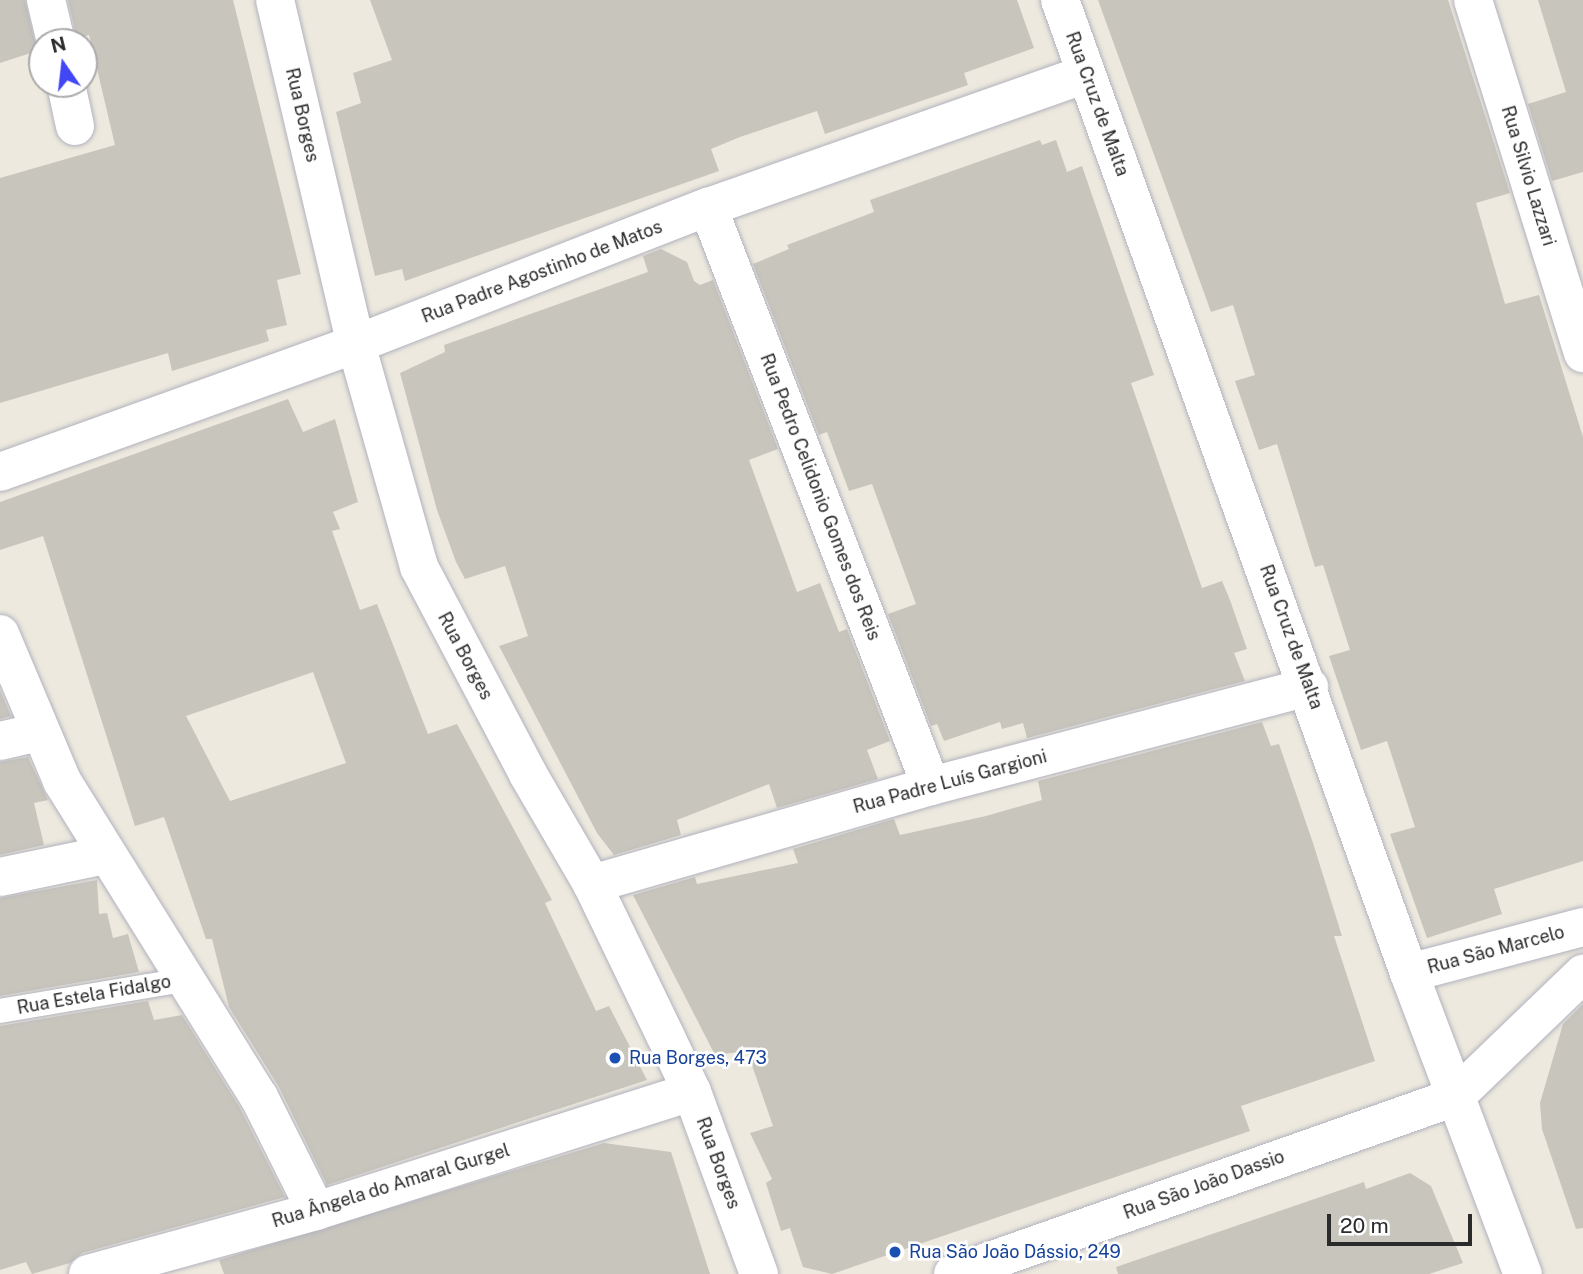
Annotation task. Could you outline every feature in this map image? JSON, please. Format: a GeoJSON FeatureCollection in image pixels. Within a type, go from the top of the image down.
{"type":"FeatureCollection","features":[{"type":"Feature","properties":{"kind":"street"},"geometry":{"type":"LineString","coordinates":[[46,0],[53,28]]}},
{"type":"Feature","properties":{"kind":"street","name":"Rua Borges"},"geometry":{"type":"LineString","coordinates":[[275,0],[356,344],[419,567],[479,683],[592,884],[692,1092],[759,1274]]}},
{"type":"Feature","properties":{"kind":"street","name":"Rua Cruz de Malta"},"geometry":{"type":"LineString","coordinates":[[1060,0],[1309,687],[1409,973],[1523,1274]]}},
{"type":"Feature","properties":{"kind":"street","name":"Rua Silvio Lazzari"},"geometry":{"type":"LineString","coordinates":[[1473,0],[1583,353]]}},
{"type":"Feature","properties":{"kind":"street","name":"Rua Padre Agostinho de Matos"},"geometry":{"type":"LineString","coordinates":[[0,472],[356,344],[708,207],[1085,74]]}},
{"type":"Feature","properties":{"kind":"street"},"geometry":{"type":"LineString","coordinates":[[68,98],[75,126]]}},
{"type":"Feature","properties":{"kind":"street","name":"Rua Pedro Celidonio Gomes dos Reis"},"geometry":{"type":"LineString","coordinates":[[708,207],[931,786]]}},
{"type":"Feature","properties":{"kind":"street"},"geometry":{"type":"LineString","coordinates":[[0,634],[38,732],[105,855],[189,979],[259,1097],[317,1211]]}},
{"type":"Feature","properties":{"kind":"street","name":"Rua Padre Luís Gargioni"},"geometry":{"type":"LineString","coordinates":[[592,884],[931,786],[1309,687]]}},
{"type":"Feature","properties":{"kind":"street"},"geometry":{"type":"LineString","coordinates":[[0,741],[38,732]]}},
{"type":"Feature","properties":{"kind":"street"},"geometry":{"type":"LineString","coordinates":[[0,877],[105,855]]}},
{"type":"Feature","properties":{"kind":"street","name":"Rua São Marcelo"},"geometry":{"type":"LineString","coordinates":[[1409,973],[1583,927]]}},
{"type":"Feature","properties":{"kind":"street"},"geometry":{"type":"LineString","coordinates":[[1455,1097],[1583,974]]}},
{"type":"Feature","properties":{"kind":"street","name":"Rua Ângela do Amaral Gurgel"},"geometry":{"type":"LineString","coordinates":[[88,1274],[317,1211],[692,1092]]}},
{"type":"Feature","properties":{"kind":"street","name":"Rua São João Dassio"},"geometry":{"type":"LineString","coordinates":[[953,1274],[1455,1097]]}},
{"type":"Feature","properties":{"kind":"lane","name":"Rua Estela Fidalgo"},"geometry":{"type":"LineString","coordinates":[[0,1011],[189,979]]}},
{"type":"Feature","properties":{"kind":"building"},"geometry":{"type":"Polygon","coordinates":[[[0,0],[25,0],[32,28],[28,28],[28,54],[0,63],[0,0]]]}},
{"type":"Feature","properties":{"kind":"building"},"geometry":{"type":"Polygon","coordinates":[[[68,0],[233,0],[301,274],[277,280],[287,325],[266,330],[269,341],[172,371],[168,353],[0,403],[0,178],[115,145],[98,73],[98,28],[74,28],[68,0]]]}},
{"type":"Feature","properties":{"kind":"building"},"geometry":{"type":"Polygon","coordinates":[[[370,0],[1017,0],[1034,48],[964,73],[968,85],[825,134],[817,111],[740,137],[711,149],[719,171],[405,281],[402,269],[375,276],[336,112],[361,103],[353,73],[392,60],[370,0]]]}},
{"type":"Feature","properties":{"kind":"building"},"geometry":{"type":"Polygon","coordinates":[[[1098,0],[1448,0],[1510,193],[1476,203],[1505,304],[1539,295],[1583,437],[1583,861],[1494,889],[1502,914],[1427,938],[1390,834],[1415,827],[1387,741],[1361,750],[1329,656],[1350,650],[1323,565],[1315,567],[1277,444],[1259,450],[1235,381],[1255,375],[1233,305],[1211,312],[1098,0]]]}},
{"type":"Feature","properties":{"kind":"building"},"geometry":{"type":"Polygon","coordinates":[[[1538,0],[1583,0],[1583,172],[1552,181],[1528,104],[1566,92],[1538,0]]]}},
{"type":"Feature","properties":{"kind":"building"},"geometry":{"type":"Polygon","coordinates":[[[1040,140],[1042,145],[1056,140],[1067,172],[1082,166],[1154,375],[1131,383],[1202,588],[1222,581],[1230,600],[1247,649],[1234,653],[1245,681],[1027,738],[1023,723],[1002,729],[1000,722],[944,741],[937,724],[931,726],[888,614],[916,604],[872,484],[849,491],[827,432],[819,435],[753,264],[789,249],[787,245],[874,212],[870,200],[1040,140]]]}},
{"type":"Feature","properties":{"kind":"building"},"geometry":{"type":"Polygon","coordinates":[[[661,249],[687,262],[694,281],[700,285],[713,280],[778,449],[749,460],[797,592],[820,583],[839,632],[847,629],[890,741],[867,750],[878,779],[777,808],[769,784],[677,820],[681,835],[614,855],[597,833],[499,646],[528,636],[505,566],[465,579],[456,562],[437,510],[400,373],[445,352],[444,345],[648,272],[643,256],[661,249]]]}},
{"type":"Feature","properties":{"kind":"building"},"geometry":{"type":"Polygon","coordinates":[[[288,399],[303,432],[335,419],[358,502],[333,512],[340,529],[332,531],[360,610],[377,604],[428,734],[457,724],[552,900],[545,903],[596,1011],[609,1006],[647,1080],[327,1185],[279,1087],[229,1007],[212,939],[206,939],[164,817],[135,826],[43,536],[0,550],[0,502],[288,399]],[[313,672],[186,716],[230,801],[346,763],[313,672]]]}},
{"type":"Feature","properties":{"kind":"building"},"geometry":{"type":"Polygon","coordinates":[[[0,690],[11,716],[0,719],[0,690]]]}},
{"type":"Feature","properties":{"kind":"building"},"geometry":{"type":"Polygon","coordinates":[[[1262,722],[1271,746],[1279,744],[1313,843],[1342,936],[1334,936],[1375,1061],[1241,1106],[1250,1131],[832,1274],[803,1267],[790,1228],[781,1231],[766,1183],[772,1179],[750,1133],[773,1126],[747,1051],[715,1055],[633,895],[695,877],[697,884],[798,863],[793,849],[894,819],[900,835],[986,816],[1042,800],[1038,781],[1262,722]]]}},
{"type":"Feature","properties":{"kind":"building"},"geometry":{"type":"Polygon","coordinates":[[[28,757],[48,800],[34,803],[44,845],[0,855],[0,762],[28,757]]]}},
{"type":"Feature","properties":{"kind":"building"},"geometry":{"type":"Polygon","coordinates":[[[97,880],[99,914],[107,913],[113,938],[128,934],[139,972],[0,996],[0,898],[97,880]]]}},
{"type":"Feature","properties":{"kind":"building"},"geometry":{"type":"Polygon","coordinates":[[[148,1001],[154,1020],[182,1015],[240,1108],[285,1197],[82,1253],[70,1263],[32,1274],[26,1262],[0,1270],[0,1026],[148,1001]]]}},
{"type":"Feature","properties":{"kind":"building"},"geometry":{"type":"Polygon","coordinates":[[[1583,1004],[1583,1228],[1576,1229],[1542,1129],[1540,1103],[1563,1024],[1583,1004]]]}},
{"type":"Feature","properties":{"kind":"building"},"geometry":{"type":"Polygon","coordinates":[[[604,1143],[671,1152],[710,1274],[224,1274],[219,1260],[604,1143]]]}},
{"type":"Feature","properties":{"kind":"building"},"geometry":{"type":"Polygon","coordinates":[[[1410,1173],[1431,1186],[1463,1263],[1429,1274],[1118,1274],[1116,1267],[1364,1182],[1366,1189],[1410,1173]]]}},
{"type":"Feature","properties":{"kind":"place","name":"Rua Borges, 473"},"geometry":{"type":"Point","coordinates":[615,1058]}},
{"type":"Feature","properties":{"kind":"place","name":"Rua São João Dássio, 249"},"geometry":{"type":"Point","coordinates":[895,1252]}}]}
